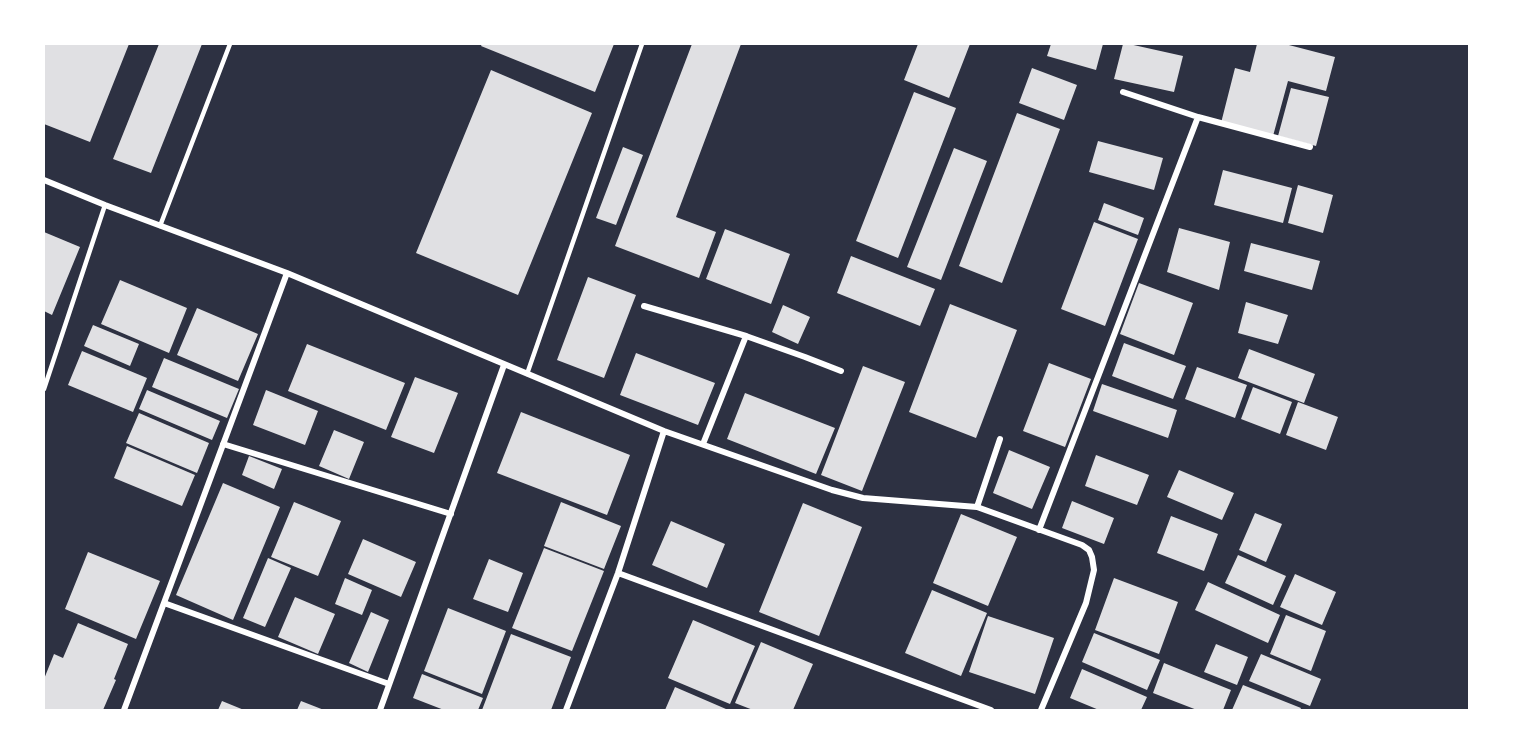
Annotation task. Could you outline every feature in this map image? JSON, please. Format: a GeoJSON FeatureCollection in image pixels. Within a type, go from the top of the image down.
{"type":"FeatureCollection","features":[{"type":"Feature","properties":{"kind":"street"},"geometry":{"type":"LineString","coordinates":[[1123,92],[1198,117],[1310,147]]}},
{"type":"Feature","properties":{"kind":"street"},"geometry":{"type":"LineString","coordinates":[[1039,530],[1198,117]]}},
{"type":"Feature","properties":{"kind":"street"},"geometry":{"type":"LineString","coordinates":[[44,180],[287,273],[664,431],[832,490],[862,498],[977,507],[1082,545],[1089,550],[1094,570],[1086,603],[1041,711]]}},
{"type":"Feature","properties":{"kind":"street"},"geometry":{"type":"LineString","coordinates":[[124,711],[287,273]]}},
{"type":"Feature","properties":{"kind":"street"},"geometry":{"type":"LineString","coordinates":[[644,306],[746,336],[841,371]]}},
{"type":"Feature","properties":{"kind":"street"},"geometry":{"type":"LineString","coordinates":[[703,444],[746,336]]}},
{"type":"Feature","properties":{"kind":"street"},"geometry":{"type":"LineString","coordinates":[[380,711],[504,365]]}},
{"type":"Feature","properties":{"kind":"street"},"geometry":{"type":"LineString","coordinates":[[566,711],[618,573],[664,431]]}},
{"type":"Feature","properties":{"kind":"street"},"geometry":{"type":"LineString","coordinates":[[977,507],[1000,439]]}},
{"type":"Feature","properties":{"kind":"street"},"geometry":{"type":"LineString","coordinates":[[224,444],[451,514]]}},
{"type":"Feature","properties":{"kind":"street"},"geometry":{"type":"LineString","coordinates":[[618,573],[991,711]]}},
{"type":"Feature","properties":{"kind":"street"},"geometry":{"type":"LineString","coordinates":[[164,603],[390,684]]}},
{"type":"Feature","properties":{"kind":"lane"},"geometry":{"type":"LineString","coordinates":[[160,226],[230,44]]}},
{"type":"Feature","properties":{"kind":"lane"},"geometry":{"type":"LineString","coordinates":[[527,374],[642,44]]}},
{"type":"Feature","properties":{"kind":"lane"},"geometry":{"type":"LineString","coordinates":[[44,389],[105,205]]}},
{"type":"Feature","properties":{"kind":"building"},"geometry":{"type":"Polygon","coordinates":[[[44,44],[129,44],[90,142],[44,124],[44,44]]]}},
{"type":"Feature","properties":{"kind":"building"},"geometry":{"type":"Polygon","coordinates":[[[159,44],[202,44],[151,173],[113,159],[159,44]]]}},
{"type":"Feature","properties":{"kind":"building"},"geometry":{"type":"Polygon","coordinates":[[[482,44],[614,44],[595,92],[481,46],[482,44]]]}},
{"type":"Feature","properties":{"kind":"building"},"geometry":{"type":"Polygon","coordinates":[[[692,44],[741,44],[676,217],[716,232],[699,278],[615,246],[692,44]]]}},
{"type":"Feature","properties":{"kind":"building"},"geometry":{"type":"Polygon","coordinates":[[[918,44],[970,44],[949,98],[904,80],[918,44]]]}},
{"type":"Feature","properties":{"kind":"building"},"geometry":{"type":"Polygon","coordinates":[[[1051,44],[1103,44],[1096,70],[1047,56],[1051,44]]]}},
{"type":"Feature","properties":{"kind":"building"},"geometry":{"type":"Polygon","coordinates":[[[1123,44],[1183,56],[1174,92],[1114,79],[1123,44]]]}},
{"type":"Feature","properties":{"kind":"building"},"geometry":{"type":"Polygon","coordinates":[[[1257,44],[1285,44],[1335,57],[1326,91],[1288,81],[1273,136],[1221,123],[1235,68],[1250,72],[1257,44]]]}},
{"type":"Feature","properties":{"kind":"building"},"geometry":{"type":"Polygon","coordinates":[[[1032,68],[1077,85],[1064,120],[1019,103],[1032,68]]]}},
{"type":"Feature","properties":{"kind":"building"},"geometry":{"type":"Polygon","coordinates":[[[491,70],[592,113],[518,295],[416,253],[491,70]]]}},
{"type":"Feature","properties":{"kind":"building"},"geometry":{"type":"Polygon","coordinates":[[[1291,88],[1329,97],[1316,146],[1278,136],[1291,88]]]}},
{"type":"Feature","properties":{"kind":"building"},"geometry":{"type":"Polygon","coordinates":[[[914,92],[956,108],[898,258],[856,241],[914,92]]]}},
{"type":"Feature","properties":{"kind":"building"},"geometry":{"type":"Polygon","coordinates":[[[1017,113],[1060,129],[1002,283],[959,266],[1017,113]]]}},
{"type":"Feature","properties":{"kind":"building"},"geometry":{"type":"Polygon","coordinates":[[[1098,141],[1163,158],[1154,190],[1089,172],[1098,141]]]}},
{"type":"Feature","properties":{"kind":"building"},"geometry":{"type":"Polygon","coordinates":[[[623,147],[643,155],[616,225],[596,218],[623,147]]]}},
{"type":"Feature","properties":{"kind":"building"},"geometry":{"type":"Polygon","coordinates":[[[954,148],[987,161],[941,280],[907,267],[954,148]]]}},
{"type":"Feature","properties":{"kind":"building"},"geometry":{"type":"Polygon","coordinates":[[[1223,170],[1292,188],[1283,223],[1214,205],[1223,170]]]}},
{"type":"Feature","properties":{"kind":"building"},"geometry":{"type":"Polygon","coordinates":[[[1298,185],[1333,195],[1323,233],[1288,223],[1298,185]]]}},
{"type":"Feature","properties":{"kind":"building"},"geometry":{"type":"Polygon","coordinates":[[[1104,203],[1144,218],[1138,235],[1098,220],[1104,203]]]}},
{"type":"Feature","properties":{"kind":"building"},"geometry":{"type":"Polygon","coordinates":[[[1094,222],[1138,239],[1105,326],[1061,309],[1094,222]]]}},
{"type":"Feature","properties":{"kind":"building"},"geometry":{"type":"Polygon","coordinates":[[[1179,228],[1230,242],[1219,290],[1167,272],[1179,228]]]}},
{"type":"Feature","properties":{"kind":"building"},"geometry":{"type":"Polygon","coordinates":[[[725,229],[790,254],[771,304],[706,279],[725,229]]]}},
{"type":"Feature","properties":{"kind":"building"},"geometry":{"type":"Polygon","coordinates":[[[44,232],[80,247],[52,315],[44,311],[44,232]]]}},
{"type":"Feature","properties":{"kind":"building"},"geometry":{"type":"Polygon","coordinates":[[[1251,243],[1320,261],[1312,290],[1244,271],[1251,243]]]}},
{"type":"Feature","properties":{"kind":"building"},"geometry":{"type":"Polygon","coordinates":[[[851,256],[935,289],[920,326],[837,293],[851,256]]]}},
{"type":"Feature","properties":{"kind":"building"},"geometry":{"type":"Polygon","coordinates":[[[588,277],[636,295],[604,378],[557,360],[588,277]]]}},
{"type":"Feature","properties":{"kind":"building"},"geometry":{"type":"Polygon","coordinates":[[[120,280],[187,308],[169,353],[101,324],[120,280]]]}},
{"type":"Feature","properties":{"kind":"building"},"geometry":{"type":"Polygon","coordinates":[[[1139,283],[1193,303],[1174,355],[1120,334],[1139,283]]]}},
{"type":"Feature","properties":{"kind":"building"},"geometry":{"type":"Polygon","coordinates":[[[1246,302],[1288,315],[1278,344],[1238,333],[1246,302]]]}},
{"type":"Feature","properties":{"kind":"building"},"geometry":{"type":"Polygon","coordinates":[[[950,304],[1017,330],[976,438],[909,412],[950,304]]]}},
{"type":"Feature","properties":{"kind":"building"},"geometry":{"type":"Polygon","coordinates":[[[783,305],[810,317],[798,344],[772,332],[783,305]]]}},
{"type":"Feature","properties":{"kind":"building"},"geometry":{"type":"Polygon","coordinates":[[[197,308],[258,334],[238,381],[177,355],[197,308]]]}},
{"type":"Feature","properties":{"kind":"building"},"geometry":{"type":"Polygon","coordinates":[[[93,325],[139,344],[130,366],[84,346],[93,325]]]}},
{"type":"Feature","properties":{"kind":"building"},"geometry":{"type":"Polygon","coordinates":[[[1124,343],[1186,366],[1173,399],[1112,376],[1124,343]]]}},
{"type":"Feature","properties":{"kind":"building"},"geometry":{"type":"Polygon","coordinates":[[[307,344],[405,383],[386,430],[288,391],[307,344]]]}},
{"type":"Feature","properties":{"kind":"building"},"geometry":{"type":"Polygon","coordinates":[[[1249,349],[1315,374],[1304,403],[1238,378],[1249,349]]]}},
{"type":"Feature","properties":{"kind":"building"},"geometry":{"type":"Polygon","coordinates":[[[82,351],[147,378],[133,412],[68,385],[82,351]]]}},
{"type":"Feature","properties":{"kind":"building"},"geometry":{"type":"Polygon","coordinates":[[[636,353],[715,383],[698,425],[620,395],[636,353]]]}},
{"type":"Feature","properties":{"kind":"building"},"geometry":{"type":"Polygon","coordinates":[[[164,358],[239,389],[227,418],[152,387],[164,358]]]}},
{"type":"Feature","properties":{"kind":"building"},"geometry":{"type":"Polygon","coordinates":[[[1049,363],[1091,379],[1065,447],[1023,431],[1049,363]]]}},
{"type":"Feature","properties":{"kind":"building"},"geometry":{"type":"Polygon","coordinates":[[[863,366],[905,382],[862,491],[821,475],[863,366]]]}},
{"type":"Feature","properties":{"kind":"building"},"geometry":{"type":"Polygon","coordinates":[[[1197,367],[1247,385],[1235,418],[1185,399],[1197,367]]]}},
{"type":"Feature","properties":{"kind":"building"},"geometry":{"type":"Polygon","coordinates":[[[415,377],[458,393],[434,453],[391,437],[415,377]]]}},
{"type":"Feature","properties":{"kind":"building"},"geometry":{"type":"Polygon","coordinates":[[[1102,384],[1177,410],[1168,438],[1093,411],[1102,384]]]}},
{"type":"Feature","properties":{"kind":"building"},"geometry":{"type":"Polygon","coordinates":[[[1253,387],[1292,402],[1280,434],[1241,419],[1253,387]]]}},
{"type":"Feature","properties":{"kind":"building"},"geometry":{"type":"Polygon","coordinates":[[[147,390],[220,421],[212,440],[139,409],[147,390]]]}},
{"type":"Feature","properties":{"kind":"building"},"geometry":{"type":"Polygon","coordinates":[[[266,390],[318,411],[305,445],[253,425],[266,390]]]}},
{"type":"Feature","properties":{"kind":"building"},"geometry":{"type":"Polygon","coordinates":[[[745,393],[835,428],[816,474],[727,439],[745,393]]]}},
{"type":"Feature","properties":{"kind":"building"},"geometry":{"type":"Polygon","coordinates":[[[1298,402],[1338,417],[1326,450],[1286,435],[1298,402]]]}},
{"type":"Feature","properties":{"kind":"building"},"geometry":{"type":"Polygon","coordinates":[[[521,412],[630,455],[607,515],[497,473],[521,412]]]}},
{"type":"Feature","properties":{"kind":"building"},"geometry":{"type":"Polygon","coordinates":[[[139,413],[209,443],[197,473],[126,443],[139,413]]]}},
{"type":"Feature","properties":{"kind":"building"},"geometry":{"type":"Polygon","coordinates":[[[334,430],[364,442],[349,479],[319,466],[334,430]]]}},
{"type":"Feature","properties":{"kind":"building"},"geometry":{"type":"Polygon","coordinates":[[[127,446],[195,475],[182,506],[114,478],[127,446]]]}},
{"type":"Feature","properties":{"kind":"building"},"geometry":{"type":"Polygon","coordinates":[[[1009,450],[1050,467],[1032,509],[993,493],[1009,450]]]}},
{"type":"Feature","properties":{"kind":"building"},"geometry":{"type":"Polygon","coordinates":[[[1096,455],[1149,475],[1137,505],[1085,486],[1096,455]]]}},
{"type":"Feature","properties":{"kind":"building"},"geometry":{"type":"Polygon","coordinates":[[[249,456],[282,469],[274,489],[242,475],[249,456]]]}},
{"type":"Feature","properties":{"kind":"building"},"geometry":{"type":"Polygon","coordinates":[[[1179,470],[1234,493],[1222,520],[1167,497],[1179,470]]]}},
{"type":"Feature","properties":{"kind":"building"},"geometry":{"type":"Polygon","coordinates":[[[223,483],[280,507],[233,620],[176,595],[223,483]]]}},
{"type":"Feature","properties":{"kind":"building"},"geometry":{"type":"Polygon","coordinates":[[[1072,501],[1114,518],[1104,544],[1062,528],[1072,501]]]}},
{"type":"Feature","properties":{"kind":"building"},"geometry":{"type":"Polygon","coordinates":[[[294,502],[341,521],[318,576],[271,557],[294,502]]]}},
{"type":"Feature","properties":{"kind":"building"},"geometry":{"type":"Polygon","coordinates":[[[561,502],[621,526],[604,569],[544,546],[561,502]]]}},
{"type":"Feature","properties":{"kind":"building"},"geometry":{"type":"Polygon","coordinates":[[[803,503],[862,527],[819,636],[759,612],[803,503]]]}},
{"type":"Feature","properties":{"kind":"building"},"geometry":{"type":"Polygon","coordinates":[[[1255,513],[1282,524],[1266,562],[1239,550],[1255,513]]]}},
{"type":"Feature","properties":{"kind":"building"},"geometry":{"type":"Polygon","coordinates":[[[961,514],[1017,537],[988,606],[933,583],[961,514]]]}},
{"type":"Feature","properties":{"kind":"building"},"geometry":{"type":"Polygon","coordinates":[[[1171,516],[1218,534],[1204,571],[1157,553],[1171,516]]]}},
{"type":"Feature","properties":{"kind":"building"},"geometry":{"type":"Polygon","coordinates":[[[671,521],[725,544],[707,588],[652,565],[671,521]]]}},
{"type":"Feature","properties":{"kind":"building"},"geometry":{"type":"Polygon","coordinates":[[[363,539],[416,562],[401,597],[348,574],[363,539]]]}},
{"type":"Feature","properties":{"kind":"building"},"geometry":{"type":"Polygon","coordinates":[[[544,548],[604,571],[572,651],[512,628],[544,548]]]}},
{"type":"Feature","properties":{"kind":"building"},"geometry":{"type":"Polygon","coordinates":[[[88,552],[160,581],[136,639],[65,609],[88,552]]]}},
{"type":"Feature","properties":{"kind":"building"},"geometry":{"type":"Polygon","coordinates":[[[1238,555],[1286,576],[1273,605],[1225,583],[1238,555]]]}},
{"type":"Feature","properties":{"kind":"building"},"geometry":{"type":"Polygon","coordinates":[[[268,558],[291,568],[265,627],[243,618],[268,558]]]}},
{"type":"Feature","properties":{"kind":"building"},"geometry":{"type":"Polygon","coordinates":[[[489,559],[523,573],[508,612],[473,599],[489,559]]]}},
{"type":"Feature","properties":{"kind":"building"},"geometry":{"type":"Polygon","coordinates":[[[1295,574],[1336,592],[1322,625],[1280,607],[1295,574]]]}},
{"type":"Feature","properties":{"kind":"building"},"geometry":{"type":"Polygon","coordinates":[[[345,578],[372,590],[362,615],[335,604],[345,578]]]}},
{"type":"Feature","properties":{"kind":"building"},"geometry":{"type":"Polygon","coordinates":[[[1114,578],[1178,602],[1159,654],[1095,630],[1114,578]]]}},
{"type":"Feature","properties":{"kind":"building"},"geometry":{"type":"Polygon","coordinates":[[[1208,582],[1280,615],[1268,643],[1195,610],[1208,582]]]}},
{"type":"Feature","properties":{"kind":"building"},"geometry":{"type":"Polygon","coordinates":[[[932,590],[987,613],[961,676],[905,653],[932,590]]]}},
{"type":"Feature","properties":{"kind":"building"},"geometry":{"type":"Polygon","coordinates":[[[295,597],[335,614],[318,654],[278,637],[295,597]]]}},
{"type":"Feature","properties":{"kind":"building"},"geometry":{"type":"Polygon","coordinates":[[[448,608],[506,631],[482,694],[424,671],[448,608]]]}},
{"type":"Feature","properties":{"kind":"building"},"geometry":{"type":"Polygon","coordinates":[[[371,612],[389,620],[368,672],[349,663],[371,612]]]}},
{"type":"Feature","properties":{"kind":"building"},"geometry":{"type":"Polygon","coordinates":[[[1286,615],[1326,631],[1311,671],[1270,654],[1286,615]]]}},
{"type":"Feature","properties":{"kind":"building"},"geometry":{"type":"Polygon","coordinates":[[[988,616],[1054,638],[1035,694],[969,672],[988,616]]]}},
{"type":"Feature","properties":{"kind":"building"},"geometry":{"type":"Polygon","coordinates":[[[693,620],[755,646],[730,704],[668,678],[693,620]]]}},
{"type":"Feature","properties":{"kind":"building"},"geometry":{"type":"Polygon","coordinates":[[[78,623],[128,644],[114,679],[116,680],[103,710],[44,710],[44,679],[54,654],[63,658],[78,623]]]}},
{"type":"Feature","properties":{"kind":"building"},"geometry":{"type":"Polygon","coordinates":[[[1094,633],[1160,660],[1147,690],[1082,662],[1094,633]]]}},
{"type":"Feature","properties":{"kind":"building"},"geometry":{"type":"Polygon","coordinates":[[[511,634],[571,657],[551,710],[482,710],[511,634]]]}},
{"type":"Feature","properties":{"kind":"building"},"geometry":{"type":"Polygon","coordinates":[[[761,642],[813,664],[793,710],[753,710],[735,703],[761,642]]]}},
{"type":"Feature","properties":{"kind":"building"},"geometry":{"type":"Polygon","coordinates":[[[1216,644],[1248,657],[1237,685],[1204,672],[1216,644]]]}},
{"type":"Feature","properties":{"kind":"building"},"geometry":{"type":"Polygon","coordinates":[[[1261,654],[1321,679],[1310,706],[1249,681],[1261,654]]]}},
{"type":"Feature","properties":{"kind":"building"},"geometry":{"type":"Polygon","coordinates":[[[1164,663],[1231,690],[1223,710],[1197,710],[1153,693],[1164,663]]]}},
{"type":"Feature","properties":{"kind":"building"},"geometry":{"type":"Polygon","coordinates":[[[1082,669],[1147,697],[1141,710],[1099,710],[1070,698],[1082,669]]]}},
{"type":"Feature","properties":{"kind":"building"},"geometry":{"type":"Polygon","coordinates":[[[422,674],[483,698],[478,710],[444,710],[413,698],[422,674]]]}},
{"type":"Feature","properties":{"kind":"building"},"geometry":{"type":"Polygon","coordinates":[[[1243,685],[1301,708],[1300,710],[1232,710],[1243,685]]]}},
{"type":"Feature","properties":{"kind":"building"},"geometry":{"type":"Polygon","coordinates":[[[675,687],[726,709],[726,710],[665,710],[675,687]]]}},
{"type":"Feature","properties":{"kind":"building"},"geometry":{"type":"Polygon","coordinates":[[[222,701],[244,710],[218,710],[222,701]]]}},
{"type":"Feature","properties":{"kind":"building"},"geometry":{"type":"Polygon","coordinates":[[[301,701],[324,710],[297,710],[301,701]]]}}]}
